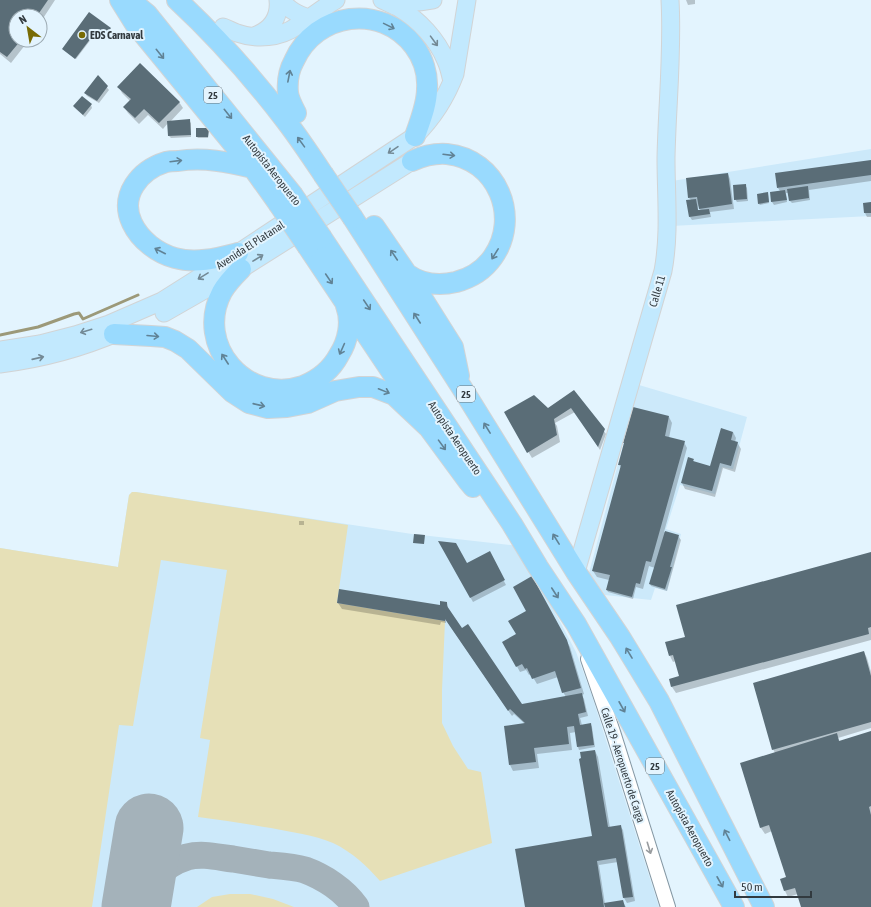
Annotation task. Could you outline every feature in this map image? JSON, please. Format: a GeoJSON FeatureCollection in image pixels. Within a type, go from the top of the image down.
{"type":"FeatureCollection","features":[{"type":"Feature","properties":{"kind":"highway"},"geometry":{"type":"LineString","coordinates":[[120,0],[135,24],[253,168],[285,198]]}},
{"type":"Feature","properties":{"kind":"highway","name":"Autopista Aeropuerto"},"geometry":{"type":"LineString","coordinates":[[130,0],[147,14],[285,198],[512,524],[538,567],[576,624],[734,907]]}},
{"type":"Feature","properties":{"kind":"highway","name":"25"},"geometry":{"type":"LineString","coordinates":[[177,0],[247,73],[286,121],[329,170],[358,214],[462,388],[576,572],[616,631],[659,701],[764,907]]}},
{"type":"Feature","properties":{"kind":"highway"},"geometry":{"type":"LineString","coordinates":[[196,0],[223,27],[296,113]]}},
{"type":"Feature","properties":{"kind":"highway"},"geometry":{"type":"LineString","coordinates":[[329,170],[296,113],[288,95],[289,74],[292,64],[308,38],[325,26],[345,19],[366,18],[395,28],[410,42],[421,59],[427,79],[424,110],[414,136]]}},
{"type":"Feature","properties":{"kind":"highway"},"geometry":{"type":"LineString","coordinates":[[407,274],[414,279],[432,284],[451,283],[468,278],[484,267],[496,253],[502,240],[505,227],[505,208],[499,190],[489,175],[474,163],[457,156],[443,154],[429,155],[412,161]]}},
{"type":"Feature","properties":{"kind":"highway"},"geometry":{"type":"LineString","coordinates":[[253,168],[207,159],[166,162],[153,167],[142,174],[134,184],[129,197],[128,210],[132,222],[145,242],[159,251],[175,258],[191,260],[240,261],[234,276],[227,284],[220,297],[215,312],[215,332],[219,347],[232,369],[249,381],[258,385],[278,389],[288,389],[308,384],[318,379],[333,365],[344,348],[348,328],[347,307],[315,242]]}},
{"type":"Feature","properties":{"kind":"highway"},"geometry":{"type":"LineString","coordinates":[[358,214],[407,274],[453,347],[462,388]]}},
{"type":"Feature","properties":{"kind":"highway"},"geometry":{"type":"LineString","coordinates":[[342,298],[430,428],[468,481],[512,524]]}},
{"type":"Feature","properties":{"kind":"highway"},"geometry":{"type":"LineString","coordinates":[[114,334],[165,337],[176,341],[188,350],[232,392],[249,403],[268,408],[287,407],[308,403],[335,391],[359,386],[373,387],[394,395],[430,428]]}},
{"type":"Feature","properties":{"kind":"main road"},"geometry":{"type":"LineString","coordinates":[[254,37],[272,25],[278,12],[279,0]]}},
{"type":"Feature","properties":{"kind":"main road"},"geometry":{"type":"LineString","coordinates":[[279,0],[298,15],[308,18]]}},
{"type":"Feature","properties":{"kind":"main road"},"geometry":{"type":"LineString","coordinates":[[223,27],[254,37],[268,37],[297,27],[336,0]]}},
{"type":"Feature","properties":{"kind":"main road"},"geometry":{"type":"LineString","coordinates":[[383,0],[404,3],[433,0]]}},
{"type":"Feature","properties":{"kind":"main road"},"geometry":{"type":"LineString","coordinates":[[383,0],[408,14],[427,31],[445,59],[452,81]]}},
{"type":"Feature","properties":{"kind":"main road","name":"Avenida El Platanal"},"geometry":{"type":"LineString","coordinates":[[0,364],[42,357],[87,344],[164,313],[240,261],[414,136],[433,116],[442,102],[455,74],[467,0]]}},
{"type":"Feature","properties":{"kind":"main road","name":"Calle 11"},"geometry":{"type":"LineString","coordinates":[[576,572],[663,271],[665,259],[666,158],[671,26],[670,0]]}},
{"type":"Feature","properties":{"kind":"main road","name":"Avenida El Platanal"},"geometry":{"type":"LineString","coordinates":[[0,350],[40,344],[109,324],[162,301],[240,261],[412,161]]}},
{"type":"Feature","properties":{"kind":"street","name":"Calle 19 - Aeropuerto de Carga"},"geometry":{"type":"LineString","coordinates":[[576,624],[613,732],[668,907]]}},
{"type":"Feature","properties":{"kind":"shaded area"},"geometry":{"type":"Polygon","coordinates":[[[871,149],[871,216],[671,226],[672,181],[871,149]]]}},
{"type":"Feature","properties":{"kind":"shaded area"},"geometry":{"type":"Polygon","coordinates":[[[639,385],[747,417],[733,469],[722,467],[715,494],[680,485],[666,529],[681,534],[667,591],[655,588],[651,600],[605,595],[589,573],[639,385]]]}},
{"type":"Feature","properties":{"kind":"shaded area"},"geometry":{"type":"Polygon","coordinates":[[[132,492],[412,534],[520,546],[576,652],[591,693],[659,907],[0,907],[0,548],[118,567],[129,495],[132,492]]]}},
{"type":"Feature","properties":{"kind":"shaded area"},"geometry":{"type":"Polygon","coordinates":[[[132,492],[348,525],[337,603],[445,621],[442,723],[453,746],[468,769],[481,772],[492,843],[380,881],[353,855],[326,840],[271,828],[198,817],[210,740],[200,738],[227,570],[161,560],[133,726],[119,725],[92,907],[0,907],[0,548],[118,567],[129,495],[132,492]]]}},
{"type":"Feature","properties":{"kind":"shaded area"},"geometry":{"type":"Polygon","coordinates":[[[230,894],[250,894],[273,899],[294,907],[197,907],[212,897],[230,894]]]}},
{"type":"Feature","properties":{"kind":"building"},"geometry":{"type":"Polygon","coordinates":[[[0,0],[48,0],[42,8],[8,8],[8,48],[14,48],[7,57],[0,52],[0,0]]]}},
{"type":"Feature","properties":{"kind":"building","name":"EDS Carnaval"},"geometry":{"type":"Polygon","coordinates":[[[89,12],[111,28],[102,40],[94,34],[75,59],[62,49],[89,12]]]}},
{"type":"Feature","properties":{"kind":"building"},"geometry":{"type":"Polygon","coordinates":[[[140,63],[180,102],[159,123],[144,109],[135,118],[123,107],[131,99],[117,87],[140,63]]]}},
{"type":"Feature","properties":{"kind":"building"},"geometry":{"type":"Polygon","coordinates":[[[98,75],[108,86],[97,101],[84,93],[98,75]]]}},
{"type":"Feature","properties":{"kind":"building"},"geometry":{"type":"Polygon","coordinates":[[[82,96],[92,104],[83,115],[73,106],[82,96]]]}},
{"type":"Feature","properties":{"kind":"building"},"geometry":{"type":"Polygon","coordinates":[[[190,119],[191,135],[168,136],[167,121],[190,119]]]}},
{"type":"Feature","properties":{"kind":"building"},"geometry":{"type":"Polygon","coordinates":[[[196,128],[209,128],[208,137],[196,137],[196,128]]]}},
{"type":"Feature","properties":{"kind":"building"},"geometry":{"type":"Polygon","coordinates":[[[871,160],[871,175],[777,188],[775,173],[871,160]]]}},
{"type":"Feature","properties":{"kind":"building"},"geometry":{"type":"Polygon","coordinates":[[[728,173],[732,204],[699,209],[697,197],[688,198],[686,178],[728,173]]]}},
{"type":"Feature","properties":{"kind":"building"},"geometry":{"type":"Polygon","coordinates":[[[746,184],[747,199],[734,200],[733,185],[746,184]]]}},
{"type":"Feature","properties":{"kind":"building"},"geometry":{"type":"Polygon","coordinates":[[[808,186],[809,198],[789,201],[787,189],[808,186]]]}},
{"type":"Feature","properties":{"kind":"building"},"geometry":{"type":"Polygon","coordinates":[[[785,190],[787,200],[771,202],[770,192],[785,190]]]}},
{"type":"Feature","properties":{"kind":"building"},"geometry":{"type":"Polygon","coordinates":[[[768,192],[769,202],[758,204],[757,194],[768,192]]]}},
{"type":"Feature","properties":{"kind":"building"},"geometry":{"type":"Polygon","coordinates":[[[696,199],[698,210],[709,209],[710,214],[689,217],[686,200],[696,199]]]}},
{"type":"Feature","properties":{"kind":"building"},"geometry":{"type":"Polygon","coordinates":[[[871,202],[871,213],[864,213],[863,203],[871,202]]]}},
{"type":"Feature","properties":{"kind":"building"},"geometry":{"type":"Polygon","coordinates":[[[574,390],[605,429],[598,447],[571,408],[554,419],[557,435],[527,453],[504,412],[534,395],[548,408],[574,390]]]}},
{"type":"Feature","properties":{"kind":"building"},"geometry":{"type":"Polygon","coordinates":[[[633,407],[669,416],[665,436],[685,441],[651,562],[646,561],[640,584],[636,583],[632,597],[606,590],[610,575],[592,571],[621,465],[618,465],[633,407]]]}},
{"type":"Feature","properties":{"kind":"building"},"geometry":{"type":"Polygon","coordinates":[[[721,428],[733,432],[731,440],[738,442],[731,466],[720,463],[712,491],[681,483],[688,457],[694,459],[693,461],[710,466],[721,428]]]}},
{"type":"Feature","properties":{"kind":"building"},"geometry":{"type":"Polygon","coordinates":[[[665,531],[679,535],[670,567],[672,567],[665,589],[649,584],[665,531]]]}},
{"type":"Feature","properties":{"kind":"building"},"geometry":{"type":"Polygon","coordinates":[[[414,534],[425,535],[424,544],[413,543],[414,534]]]}},
{"type":"Feature","properties":{"kind":"building"},"geometry":{"type":"Polygon","coordinates":[[[438,541],[456,543],[467,563],[490,551],[505,580],[470,598],[438,541]]]}},
{"type":"Feature","properties":{"kind":"building"},"geometry":{"type":"Polygon","coordinates":[[[871,552],[871,627],[868,628],[869,634],[671,687],[669,679],[679,676],[673,655],[669,656],[665,642],[685,637],[676,605],[871,552]]]}},
{"type":"Feature","properties":{"kind":"building"},"geometry":{"type":"Polygon","coordinates":[[[532,576],[567,640],[581,688],[562,693],[555,671],[532,679],[527,668],[525,669],[522,664],[516,667],[502,642],[516,634],[508,621],[526,611],[513,587],[532,576]]]}},
{"type":"Feature","properties":{"kind":"building"},"geometry":{"type":"Polygon","coordinates":[[[339,589],[440,605],[440,601],[447,602],[447,606],[462,628],[468,624],[522,704],[582,693],[586,712],[578,714],[580,725],[591,723],[594,745],[577,747],[574,726],[567,727],[569,744],[534,748],[536,762],[509,765],[504,726],[525,723],[510,709],[508,711],[445,619],[445,621],[337,603],[339,589]]]}},
{"type":"Feature","properties":{"kind":"building"},"geometry":{"type":"Polygon","coordinates":[[[864,651],[871,676],[871,722],[772,750],[753,683],[864,651]]]}},
{"type":"Feature","properties":{"kind":"building"},"geometry":{"type":"Polygon","coordinates":[[[871,731],[871,806],[869,807],[871,815],[871,907],[801,907],[795,888],[784,891],[780,879],[786,877],[769,825],[760,828],[740,763],[837,733],[839,741],[871,731]]]}},
{"type":"Feature","properties":{"kind":"building"},"geometry":{"type":"Polygon","coordinates":[[[595,750],[608,827],[621,825],[633,897],[623,898],[616,858],[597,861],[604,907],[525,907],[515,849],[592,836],[579,759],[581,758],[580,752],[595,750]]]}},
{"type":"Feature","properties":{"kind":"building"},"geometry":{"type":"Polygon","coordinates":[[[623,900],[625,907],[605,907],[604,903],[623,900]]]}},
{"type":"Feature","properties":{"kind":"waterway"},"geometry":{"type":"LineString","coordinates":[[0,335],[38,327],[79,313],[83,319],[138,295]]}},
{"type":"Feature","properties":{"kind":"taxiway"},"geometry":{"type":"LineString","coordinates":[[138,907],[145,890],[156,876],[179,860],[198,855],[215,856],[305,870],[319,876],[340,890],[356,907]]}},
{"type":"Feature","properties":{"kind":"runway"},"geometry":{"type":"LineString","coordinates":[[136,907],[149,828]]}},
{"type":"Feature","properties":{"kind":"place","name":"EDS Carnaval"},"geometry":{"type":"Point","coordinates":[82,35]}}]}
